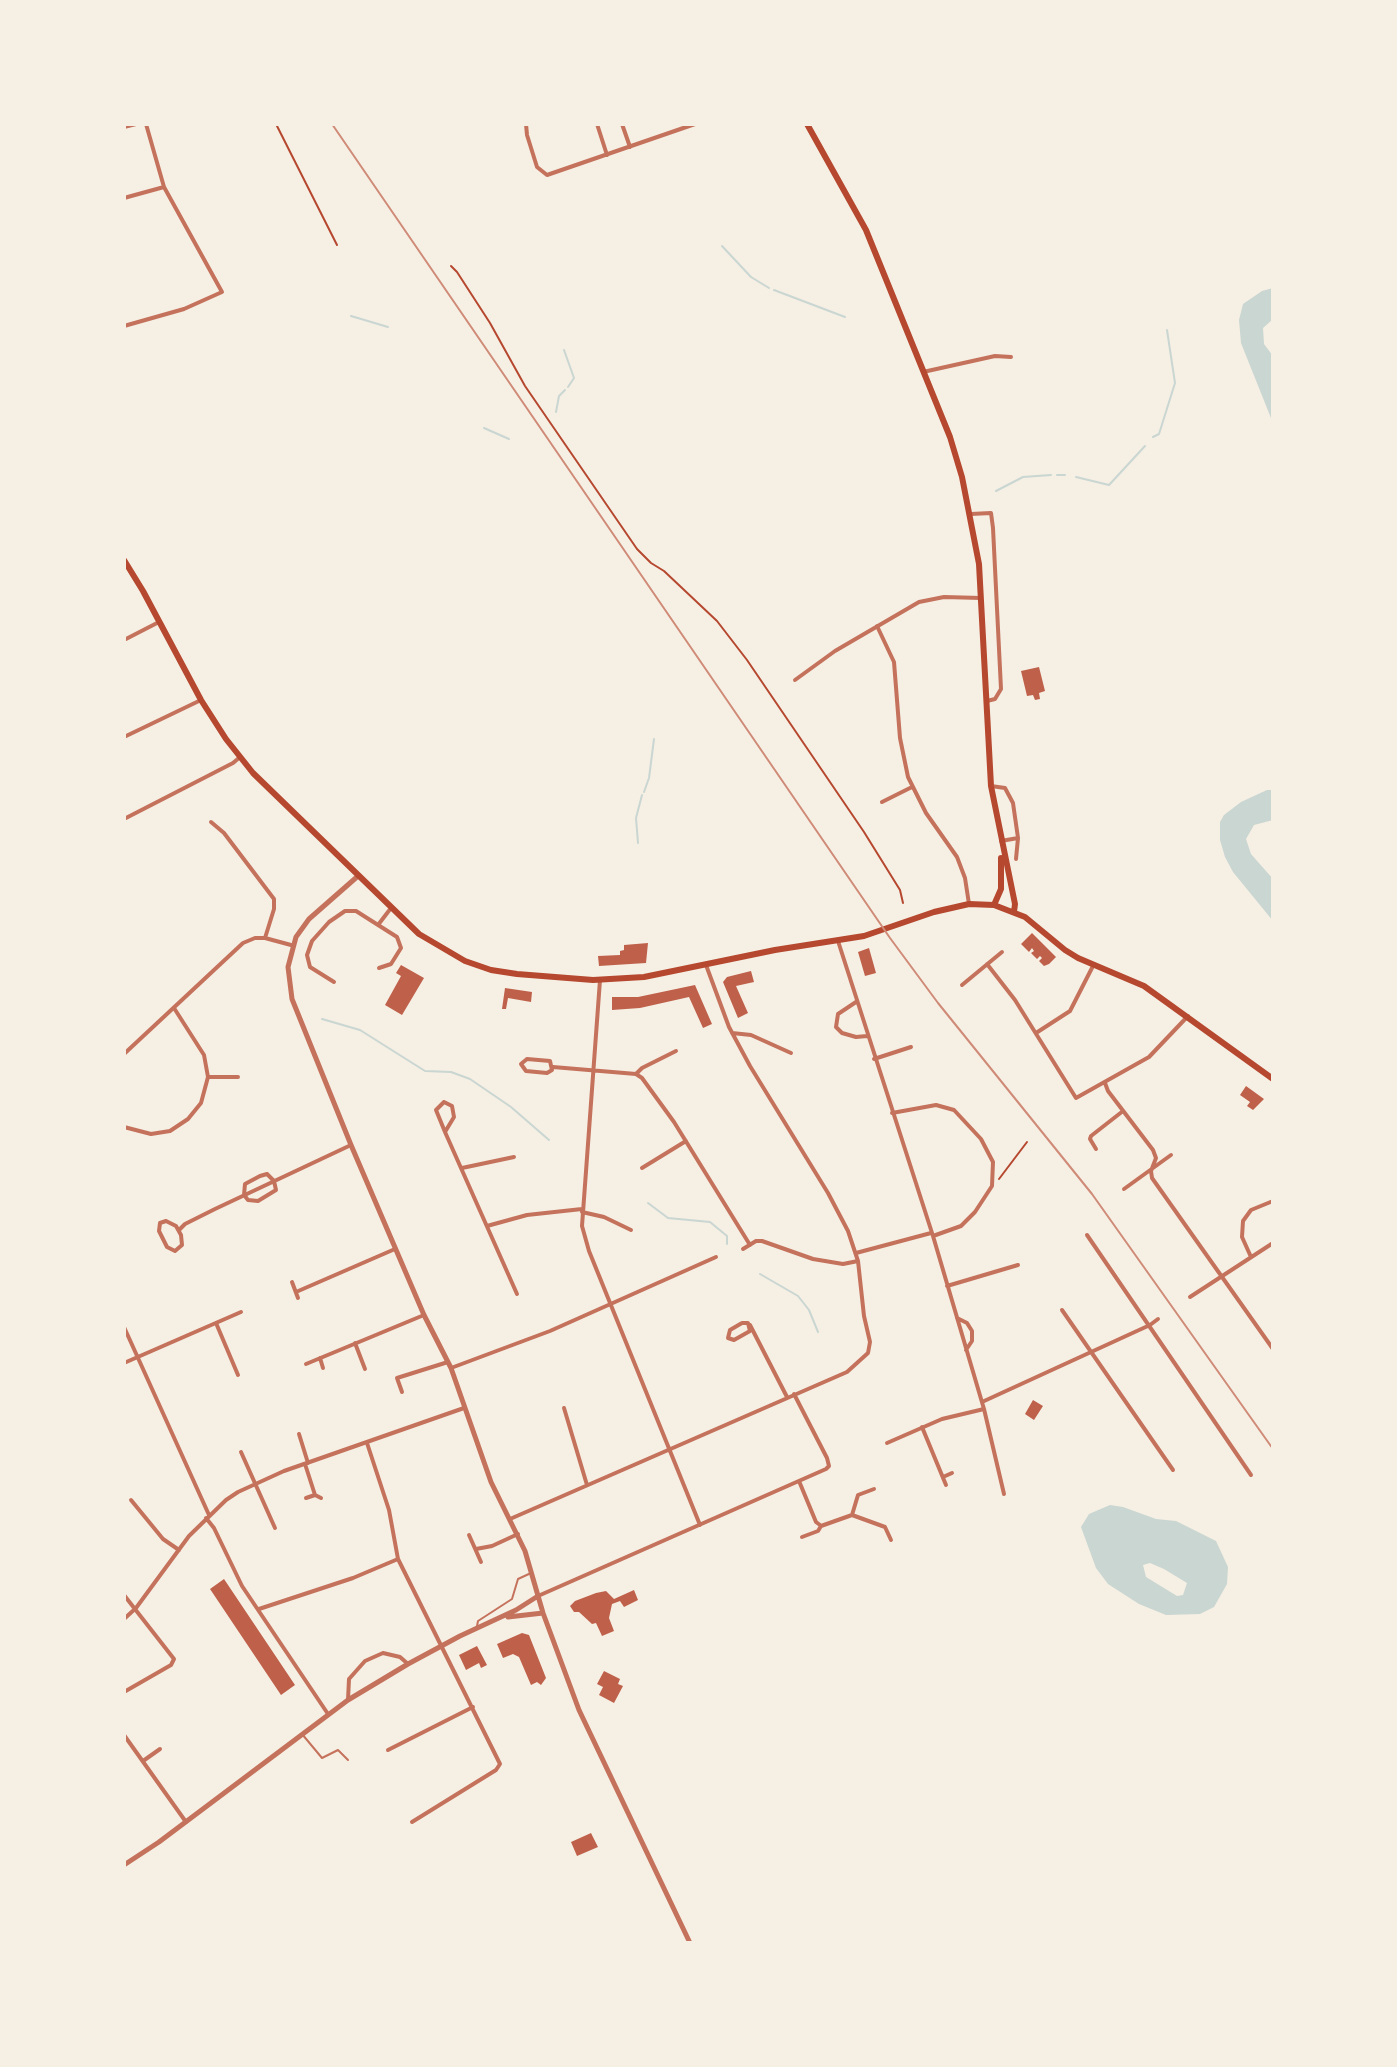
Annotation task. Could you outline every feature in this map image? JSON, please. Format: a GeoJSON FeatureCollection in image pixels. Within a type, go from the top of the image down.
{"type":"FeatureCollection","features":[{"type":"Feature","properties":{"kind":"main road"},"geometry":{"type":"LineString","coordinates":[[807,124],[866,230],[956,457],[971,514],[981,598],[984,701],[991,786],[1015,904],[1014,912]]}},
{"type":"Feature","properties":{"kind":"main road"},"geometry":{"type":"LineString","coordinates":[[124,560],[201,700],[240,757],[267,788],[419,934],[478,966],[517,974],[600,980],[644,977],[871,934],[934,912],[969,904],[994,905],[1025,917],[1065,950],[1144,986],[1273,1079]]}},
{"type":"Feature","properties":{"kind":"main road"},"geometry":{"type":"LineString","coordinates":[[994,905],[1001,889],[1001,844]]}},
{"type":"Feature","properties":{"kind":"street"},"geometry":{"type":"LineString","coordinates":[[124,127],[136,124]]}},
{"type":"Feature","properties":{"kind":"street"},"geometry":{"type":"LineString","coordinates":[[124,326],[184,309],[222,292],[164,187],[146,124]]}},
{"type":"Feature","properties":{"kind":"street"},"geometry":{"type":"LineString","coordinates":[[526,124],[537,167],[544,174],[554,174],[695,124]]}},
{"type":"Feature","properties":{"kind":"street"},"geometry":{"type":"LineString","coordinates":[[597,124],[607,155]]}},
{"type":"Feature","properties":{"kind":"street"},"geometry":{"type":"LineString","coordinates":[[622,124],[630,147]]}},
{"type":"Feature","properties":{"kind":"street"},"geometry":{"type":"LineString","coordinates":[[124,198],[164,187]]}},
{"type":"Feature","properties":{"kind":"street"},"geometry":{"type":"LineString","coordinates":[[923,372],[975,359],[1011,357]]}},
{"type":"Feature","properties":{"kind":"street"},"geometry":{"type":"LineString","coordinates":[[971,514],[991,513],[993,528],[1001,689],[995,699],[984,701]]}},
{"type":"Feature","properties":{"kind":"street"},"geometry":{"type":"LineString","coordinates":[[795,680],[811,666],[919,602],[944,597],[981,598]]}},
{"type":"Feature","properties":{"kind":"street"},"geometry":{"type":"LineString","coordinates":[[124,640],[159,622]]}},
{"type":"Feature","properties":{"kind":"street"},"geometry":{"type":"LineString","coordinates":[[877,626],[894,662],[901,751],[912,787],[960,865],[969,904]]}},
{"type":"Feature","properties":{"kind":"street"},"geometry":{"type":"LineString","coordinates":[[124,737],[201,700]]}},
{"type":"Feature","properties":{"kind":"street"},"geometry":{"type":"LineString","coordinates":[[124,819],[240,757]]}},
{"type":"Feature","properties":{"kind":"street"},"geometry":{"type":"LineString","coordinates":[[991,786],[1001,786],[1013,803],[1018,838],[1016,859]]}},
{"type":"Feature","properties":{"kind":"street"},"geometry":{"type":"LineString","coordinates":[[882,802],[912,787]]}},
{"type":"Feature","properties":{"kind":"street"},"geometry":{"type":"LineString","coordinates":[[211,822],[224,833],[274,899],[265,938]]}},
{"type":"Feature","properties":{"kind":"street"},"geometry":{"type":"LineString","coordinates":[[1001,844],[1018,838]]}},
{"type":"Feature","properties":{"kind":"street"},"geometry":{"type":"LineString","coordinates":[[358,876],[309,919],[291,945],[288,967],[292,999],[395,1249],[449,1365],[491,1482],[518,1534],[543,1613],[592,1741],[690,1943]]}},
{"type":"Feature","properties":{"kind":"street"},"geometry":{"type":"LineString","coordinates":[[378,925],[391,908]]}},
{"type":"Feature","properties":{"kind":"street"},"geometry":{"type":"LineString","coordinates":[[334,982],[310,967],[307,955],[312,941],[329,922],[345,911],[356,911],[397,937],[401,944],[391,964],[379,968]]}},
{"type":"Feature","properties":{"kind":"street"},"geometry":{"type":"LineString","coordinates":[[124,1054],[243,943],[265,938],[291,945]]}},
{"type":"Feature","properties":{"kind":"street"},"geometry":{"type":"LineString","coordinates":[[837,940],[932,1234],[984,1409],[1004,1494]]}},
{"type":"Feature","properties":{"kind":"street"},"geometry":{"type":"LineString","coordinates":[[962,985],[1002,952]]}},
{"type":"Feature","properties":{"kind":"street"},"geometry":{"type":"LineString","coordinates":[[987,964],[1015,1000],[1076,1098],[1149,1057],[1188,1015]]}},
{"type":"Feature","properties":{"kind":"street"},"geometry":{"type":"LineString","coordinates":[[1036,1033],[1070,1011],[1094,964]]}},
{"type":"Feature","properties":{"kind":"street"},"geometry":{"type":"LineString","coordinates":[[510,1519],[837,1377],[856,1367],[870,1349],[856,1253],[828,1193],[763,1090],[732,1033],[706,965]]}},
{"type":"Feature","properties":{"kind":"street"},"geometry":{"type":"LineString","coordinates":[[600,980],[582,1210],[584,1238],[700,1525]]}},
{"type":"Feature","properties":{"kind":"street"},"geometry":{"type":"LineString","coordinates":[[856,1002],[838,1014],[836,1027],[842,1033],[867,1036]]}},
{"type":"Feature","properties":{"kind":"street"},"geometry":{"type":"LineString","coordinates":[[124,1128],[151,1134],[179,1126],[201,1103],[208,1077],[200,1046],[174,1008]]}},
{"type":"Feature","properties":{"kind":"street"},"geometry":{"type":"LineString","coordinates":[[732,1033],[751,1035],[791,1053]]}},
{"type":"Feature","properties":{"kind":"street"},"geometry":{"type":"LineString","coordinates":[[874,1059],[911,1047]]}},
{"type":"Feature","properties":{"kind":"street"},"geometry":{"type":"LineString","coordinates":[[636,1074],[676,1051]]}},
{"type":"Feature","properties":{"kind":"street"},"geometry":{"type":"LineString","coordinates":[[553,1067],[550,1061],[527,1059],[521,1064],[526,1071],[547,1073],[553,1067],[593,1069],[636,1074],[642,1078],[686,1141],[750,1245]]}},
{"type":"Feature","properties":{"kind":"street"},"geometry":{"type":"LineString","coordinates":[[208,1077],[238,1077]]}},
{"type":"Feature","properties":{"kind":"street"},"geometry":{"type":"LineString","coordinates":[[1105,1083],[1153,1150],[1156,1158],[1152,1178],[1273,1349]]}},
{"type":"Feature","properties":{"kind":"street"},"geometry":{"type":"LineString","coordinates":[[445,1132],[454,1117],[452,1106],[444,1102],[436,1110],[445,1132],[461,1169],[517,1294]]}},
{"type":"Feature","properties":{"kind":"street"},"geometry":{"type":"LineString","coordinates":[[856,1253],[961,1226],[992,1186],[994,1170],[989,1154],[971,1125],[954,1110],[936,1105],[892,1113]]}},
{"type":"Feature","properties":{"kind":"street"},"geometry":{"type":"LineString","coordinates":[[1096,1149],[1091,1136],[1123,1111]]}},
{"type":"Feature","properties":{"kind":"street"},"geometry":{"type":"LineString","coordinates":[[642,1168],[686,1141]]}},
{"type":"Feature","properties":{"kind":"street"},"geometry":{"type":"LineString","coordinates":[[179,1230],[185,1224],[351,1145]]}},
{"type":"Feature","properties":{"kind":"street"},"geometry":{"type":"LineString","coordinates":[[1124,1189],[1171,1155]]}},
{"type":"Feature","properties":{"kind":"street"},"geometry":{"type":"LineString","coordinates":[[461,1169],[514,1157]]}},
{"type":"Feature","properties":{"kind":"street"},"geometry":{"type":"LineString","coordinates":[[267,1174],[274,1181],[276,1190],[258,1201],[248,1200],[244,1195],[245,1184],[260,1176],[267,1174]]}},
{"type":"Feature","properties":{"kind":"street"},"geometry":{"type":"LineString","coordinates":[[1251,1257],[1242,1237],[1243,1221],[1251,1210],[1273,1201]]}},
{"type":"Feature","properties":{"kind":"street"},"geometry":{"type":"LineString","coordinates":[[487,1226],[527,1215],[582,1210],[631,1230]]}},
{"type":"Feature","properties":{"kind":"street"},"geometry":{"type":"LineString","coordinates":[[170,1221],[179,1230],[182,1245],[172,1251],[159,1231],[160,1223],[170,1221]]}},
{"type":"Feature","properties":{"kind":"street"},"geometry":{"type":"LineString","coordinates":[[1087,1235],[1251,1475]]}},
{"type":"Feature","properties":{"kind":"street"},"geometry":{"type":"LineString","coordinates":[[743,1249],[762,1241],[794,1254],[843,1264],[858,1261]]}},
{"type":"Feature","properties":{"kind":"street"},"geometry":{"type":"LineString","coordinates":[[1190,1297],[1273,1243]]}},
{"type":"Feature","properties":{"kind":"street"},"geometry":{"type":"LineString","coordinates":[[296,1292],[395,1249]]}},
{"type":"Feature","properties":{"kind":"street"},"geometry":{"type":"LineString","coordinates":[[402,1392],[397,1378],[449,1365],[550,1331],[716,1257]]}},
{"type":"Feature","properties":{"kind":"street"},"geometry":{"type":"LineString","coordinates":[[947,1286],[1018,1265]]}},
{"type":"Feature","properties":{"kind":"street"},"geometry":{"type":"LineString","coordinates":[[292,1282],[298,1298]]}},
{"type":"Feature","properties":{"kind":"street"},"geometry":{"type":"LineString","coordinates":[[1062,1310],[1173,1470]]}},
{"type":"Feature","properties":{"kind":"street"},"geometry":{"type":"LineString","coordinates":[[124,1363],[241,1312]]}},
{"type":"Feature","properties":{"kind":"street"},"geometry":{"type":"LineString","coordinates":[[306,1364],[424,1315]]}},
{"type":"Feature","properties":{"kind":"street"},"geometry":{"type":"LineString","coordinates":[[957,1318],[967,1323],[972,1331],[972,1341],[966,1350]]}},
{"type":"Feature","properties":{"kind":"street"},"geometry":{"type":"LineString","coordinates":[[982,1402],[1158,1319]]}},
{"type":"Feature","properties":{"kind":"street"},"geometry":{"type":"LineString","coordinates":[[216,1323],[238,1375]]}},
{"type":"Feature","properties":{"kind":"street"},"geometry":{"type":"LineString","coordinates":[[750,1325],[750,1331],[734,1340],[727,1336],[730,1330],[742,1323],[750,1325],[787,1397]]}},
{"type":"Feature","properties":{"kind":"street"},"geometry":{"type":"LineString","coordinates":[[124,1327],[232,1568],[328,1714]]}},
{"type":"Feature","properties":{"kind":"street"},"geometry":{"type":"LineString","coordinates":[[355,1343],[365,1369]]}},
{"type":"Feature","properties":{"kind":"street"},"geometry":{"type":"LineString","coordinates":[[320,1358],[323,1368]]}},
{"type":"Feature","properties":{"kind":"street"},"geometry":{"type":"LineString","coordinates":[[124,1864],[186,1822],[301,1733],[408,1664],[538,1596],[829,1466],[794,1394]]}},
{"type":"Feature","properties":{"kind":"street"},"geometry":{"type":"LineString","coordinates":[[124,1619],[136,1608],[179,1550],[226,1500],[254,1483],[466,1408]]}},
{"type":"Feature","properties":{"kind":"street"},"geometry":{"type":"LineString","coordinates":[[564,1408],[587,1485]]}},
{"type":"Feature","properties":{"kind":"street"},"geometry":{"type":"LineString","coordinates":[[887,1443],[957,1414],[984,1409]]}},
{"type":"Feature","properties":{"kind":"street"},"geometry":{"type":"LineString","coordinates":[[922,1427],[946,1485]]}},
{"type":"Feature","properties":{"kind":"street"},"geometry":{"type":"LineString","coordinates":[[299,1434],[318,1497],[306,1498]]}},
{"type":"Feature","properties":{"kind":"street"},"geometry":{"type":"LineString","coordinates":[[367,1443],[389,1510],[398,1559],[500,1764],[496,1770],[412,1822]]}},
{"type":"Feature","properties":{"kind":"street"},"geometry":{"type":"LineString","coordinates":[[241,1452],[275,1528]]}},
{"type":"Feature","properties":{"kind":"street"},"geometry":{"type":"LineString","coordinates":[[943,1477],[952,1473]]}},
{"type":"Feature","properties":{"kind":"street"},"geometry":{"type":"LineString","coordinates":[[799,1481],[816,1522],[821,1526]]}},
{"type":"Feature","properties":{"kind":"street"},"geometry":{"type":"LineString","coordinates":[[852,1515],[858,1495],[874,1489]]}},
{"type":"Feature","properties":{"kind":"street"},"geometry":{"type":"LineString","coordinates":[[131,1500],[163,1539],[179,1550]]}},
{"type":"Feature","properties":{"kind":"street"},"geometry":{"type":"LineString","coordinates":[[802,1537],[818,1531],[821,1526],[852,1515],[885,1527],[891,1540]]}},
{"type":"Feature","properties":{"kind":"street"},"geometry":{"type":"LineString","coordinates":[[476,1549],[492,1546],[518,1534]]}},
{"type":"Feature","properties":{"kind":"street"},"geometry":{"type":"LineString","coordinates":[[469,1535],[481,1562]]}},
{"type":"Feature","properties":{"kind":"street"},"geometry":{"type":"LineString","coordinates":[[259,1609],[353,1578],[398,1559]]}},
{"type":"Feature","properties":{"kind":"street"},"geometry":{"type":"LineString","coordinates":[[124,1595],[174,1659],[171,1665],[124,1692]]}},
{"type":"Feature","properties":{"kind":"street"},"geometry":{"type":"LineString","coordinates":[[500,1618],[543,1613]]}},
{"type":"Feature","properties":{"kind":"street"},"geometry":{"type":"LineString","coordinates":[[348,1700],[349,1679],[365,1661],[383,1653],[400,1657],[408,1664]]}},
{"type":"Feature","properties":{"kind":"street"},"geometry":{"type":"LineString","coordinates":[[388,1750],[473,1707]]}},
{"type":"Feature","properties":{"kind":"street"},"geometry":{"type":"LineString","coordinates":[[124,1735],[186,1822]]}},
{"type":"Feature","properties":{"kind":"street"},"geometry":{"type":"LineString","coordinates":[[143,1761],[160,1749]]}},
{"type":"Feature","properties":{"kind":"lane"},"geometry":{"type":"LineString","coordinates":[[478,1627],[478,1621],[512,1599],[518,1579],[531,1573]]}},
{"type":"Feature","properties":{"kind":"lane"},"geometry":{"type":"LineString","coordinates":[[301,1733],[322,1758],[338,1750],[348,1760]]}},
{"type":"Feature","properties":{"kind":"path"},"geometry":{"type":"LineString","coordinates":[[276,124],[337,245]]}},
{"type":"Feature","properties":{"kind":"path"},"geometry":{"type":"LineString","coordinates":[[451,266],[484,313],[525,386],[637,549],[717,621],[747,660],[864,832],[900,890],[903,903]]}},
{"type":"Feature","properties":{"kind":"path"},"geometry":{"type":"LineString","coordinates":[[992,1186],[1027,1142]]}},
{"type":"Feature","properties":{"kind":"shaded area"},"geometry":{"type":"Polygon","coordinates":[[[1273,288],[1273,319],[1263,328],[1264,344],[1273,356],[1273,423],[1241,343],[1239,320],[1243,304],[1262,291],[1273,288]]]}},
{"type":"Feature","properties":{"kind":"shaded area"},"geometry":{"type":"Polygon","coordinates":[[[1273,790],[1273,820],[1254,825],[1246,839],[1251,854],[1273,879],[1273,921],[1233,872],[1220,840],[1220,822],[1224,815],[1241,802],[1273,790]]]}},
{"type":"Feature","properties":{"kind":"shaded area"},"geometry":{"type":"Polygon","coordinates":[[[1110,1505],[1123,1507],[1156,1519],[1176,1521],[1216,1541],[1228,1567],[1227,1584],[1214,1607],[1200,1614],[1166,1615],[1139,1604],[1108,1584],[1096,1568],[1081,1527],[1089,1514],[1110,1505]],[[1150,1563],[1143,1565],[1146,1577],[1177,1596],[1183,1595],[1187,1583],[1150,1563]]]}},
{"type":"Feature","properties":{"kind":"building"},"geometry":{"type":"Polygon","coordinates":[[[1039,667],[1045,691],[1039,693],[1040,699],[1035,700],[1033,695],[1027,696],[1021,671],[1039,667]]]}},
{"type":"Feature","properties":{"kind":"building"},"geometry":{"type":"Polygon","coordinates":[[[1032,933],[1056,957],[1049,964],[1044,966],[1039,961],[1040,956],[1037,959],[1031,953],[1034,951],[1032,948],[1029,952],[1021,944],[1032,933]]]}},
{"type":"Feature","properties":{"kind":"building"},"geometry":{"type":"Polygon","coordinates":[[[648,943],[646,963],[599,966],[598,956],[620,955],[624,945],[648,943]]]}},
{"type":"Feature","properties":{"kind":"building"},"geometry":{"type":"Polygon","coordinates":[[[869,948],[876,973],[865,976],[858,952],[869,948]]]}},
{"type":"Feature","properties":{"kind":"building"},"geometry":{"type":"Polygon","coordinates":[[[401,965],[424,978],[402,1015],[385,1005],[401,976],[396,973],[401,965]]]}},
{"type":"Feature","properties":{"kind":"building"},"geometry":{"type":"Polygon","coordinates":[[[751,971],[754,982],[736,986],[748,1013],[738,1018],[723,982],[727,977],[751,971]]]}},
{"type":"Feature","properties":{"kind":"building"},"geometry":{"type":"Polygon","coordinates":[[[695,985],[712,1024],[703,1028],[689,997],[640,1008],[612,1010],[612,997],[638,997],[695,985]]]}},
{"type":"Feature","properties":{"kind":"building"},"geometry":{"type":"Polygon","coordinates":[[[505,988],[532,992],[531,1002],[508,998],[506,1009],[502,1009],[505,988]]]}},
{"type":"Feature","properties":{"kind":"building"},"geometry":{"type":"Polygon","coordinates":[[[1246,1086],[1264,1099],[1253,1110],[1247,1106],[1250,1102],[1240,1095],[1246,1086]]]}},
{"type":"Feature","properties":{"kind":"building"},"geometry":{"type":"Polygon","coordinates":[[[1033,1400],[1043,1406],[1034,1420],[1025,1414],[1033,1400]]]}},
{"type":"Feature","properties":{"kind":"building"},"geometry":{"type":"Polygon","coordinates":[[[224,1579],[295,1685],[281,1695],[210,1589],[224,1579]]]}},
{"type":"Feature","properties":{"kind":"building"},"geometry":{"type":"Polygon","coordinates":[[[634,1590],[638,1600],[624,1607],[620,1601],[612,1604],[609,1618],[614,1631],[602,1636],[596,1623],[592,1624],[570,1606],[596,1593],[606,1591],[614,1599],[634,1590]]]}},
{"type":"Feature","properties":{"kind":"building"},"geometry":{"type":"Polygon","coordinates":[[[522,1633],[529,1635],[546,1678],[541,1685],[537,1682],[531,1685],[519,1657],[513,1654],[503,1658],[497,1644],[522,1633]]]}},
{"type":"Feature","properties":{"kind":"building"},"geometry":{"type":"Polygon","coordinates":[[[477,1646],[487,1665],[481,1668],[479,1663],[466,1670],[459,1655],[477,1646]]]}},
{"type":"Feature","properties":{"kind":"building"},"geometry":{"type":"Polygon","coordinates":[[[604,1671],[620,1679],[618,1684],[623,1686],[614,1703],[599,1695],[603,1687],[597,1684],[604,1671]]]}},
{"type":"Feature","properties":{"kind":"building"},"geometry":{"type":"Polygon","coordinates":[[[591,1833],[598,1847],[577,1856],[571,1842],[591,1833]]]}},
{"type":"Feature","properties":{"kind":"waterway"},"geometry":{"type":"LineString","coordinates":[[722,246],[751,277],[769,288]]}},
{"type":"Feature","properties":{"kind":"waterway"},"geometry":{"type":"LineString","coordinates":[[774,290],[845,317]]}},
{"type":"Feature","properties":{"kind":"waterway"},"geometry":{"type":"LineString","coordinates":[[351,316],[388,327]]}},
{"type":"Feature","properties":{"kind":"waterway"},"geometry":{"type":"LineString","coordinates":[[1153,437],[1159,434],[1175,383],[1167,330]]}},
{"type":"Feature","properties":{"kind":"waterway"},"geometry":{"type":"LineString","coordinates":[[564,350],[574,378],[568,387]]}},
{"type":"Feature","properties":{"kind":"waterway"},"geometry":{"type":"LineString","coordinates":[[556,412],[559,396],[565,390]]}},
{"type":"Feature","properties":{"kind":"waterway"},"geometry":{"type":"LineString","coordinates":[[484,428],[509,439]]}},
{"type":"Feature","properties":{"kind":"waterway"},"geometry":{"type":"LineString","coordinates":[[1076,477],[1109,485],[1145,446]]}},
{"type":"Feature","properties":{"kind":"waterway"},"geometry":{"type":"LineString","coordinates":[[996,491],[1023,477],[1051,475]]}},
{"type":"Feature","properties":{"kind":"waterway"},"geometry":{"type":"LineString","coordinates":[[1057,475],[1065,475]]}},
{"type":"Feature","properties":{"kind":"waterway"},"geometry":{"type":"LineString","coordinates":[[644,792],[654,739]]}},
{"type":"Feature","properties":{"kind":"waterway"},"geometry":{"type":"LineString","coordinates":[[638,843],[636,818],[642,795]]}},
{"type":"Feature","properties":{"kind":"waterway"},"geometry":{"type":"LineString","coordinates":[[322,1019],[360,1030],[425,1071],[451,1072],[470,1079],[511,1107],[549,1140]]}},
{"type":"Feature","properties":{"kind":"waterway"},"geometry":{"type":"LineString","coordinates":[[648,1203],[668,1218],[710,1222],[727,1236],[727,1244]]}},
{"type":"Feature","properties":{"kind":"waterway"},"geometry":{"type":"LineString","coordinates":[[760,1274],[798,1296],[809,1310],[818,1332]]}},
{"type":"Feature","properties":{"kind":"railway"},"geometry":{"type":"LineString","coordinates":[[332,124],[890,938],[938,1003],[1092,1194],[1273,1449]]}}]}
